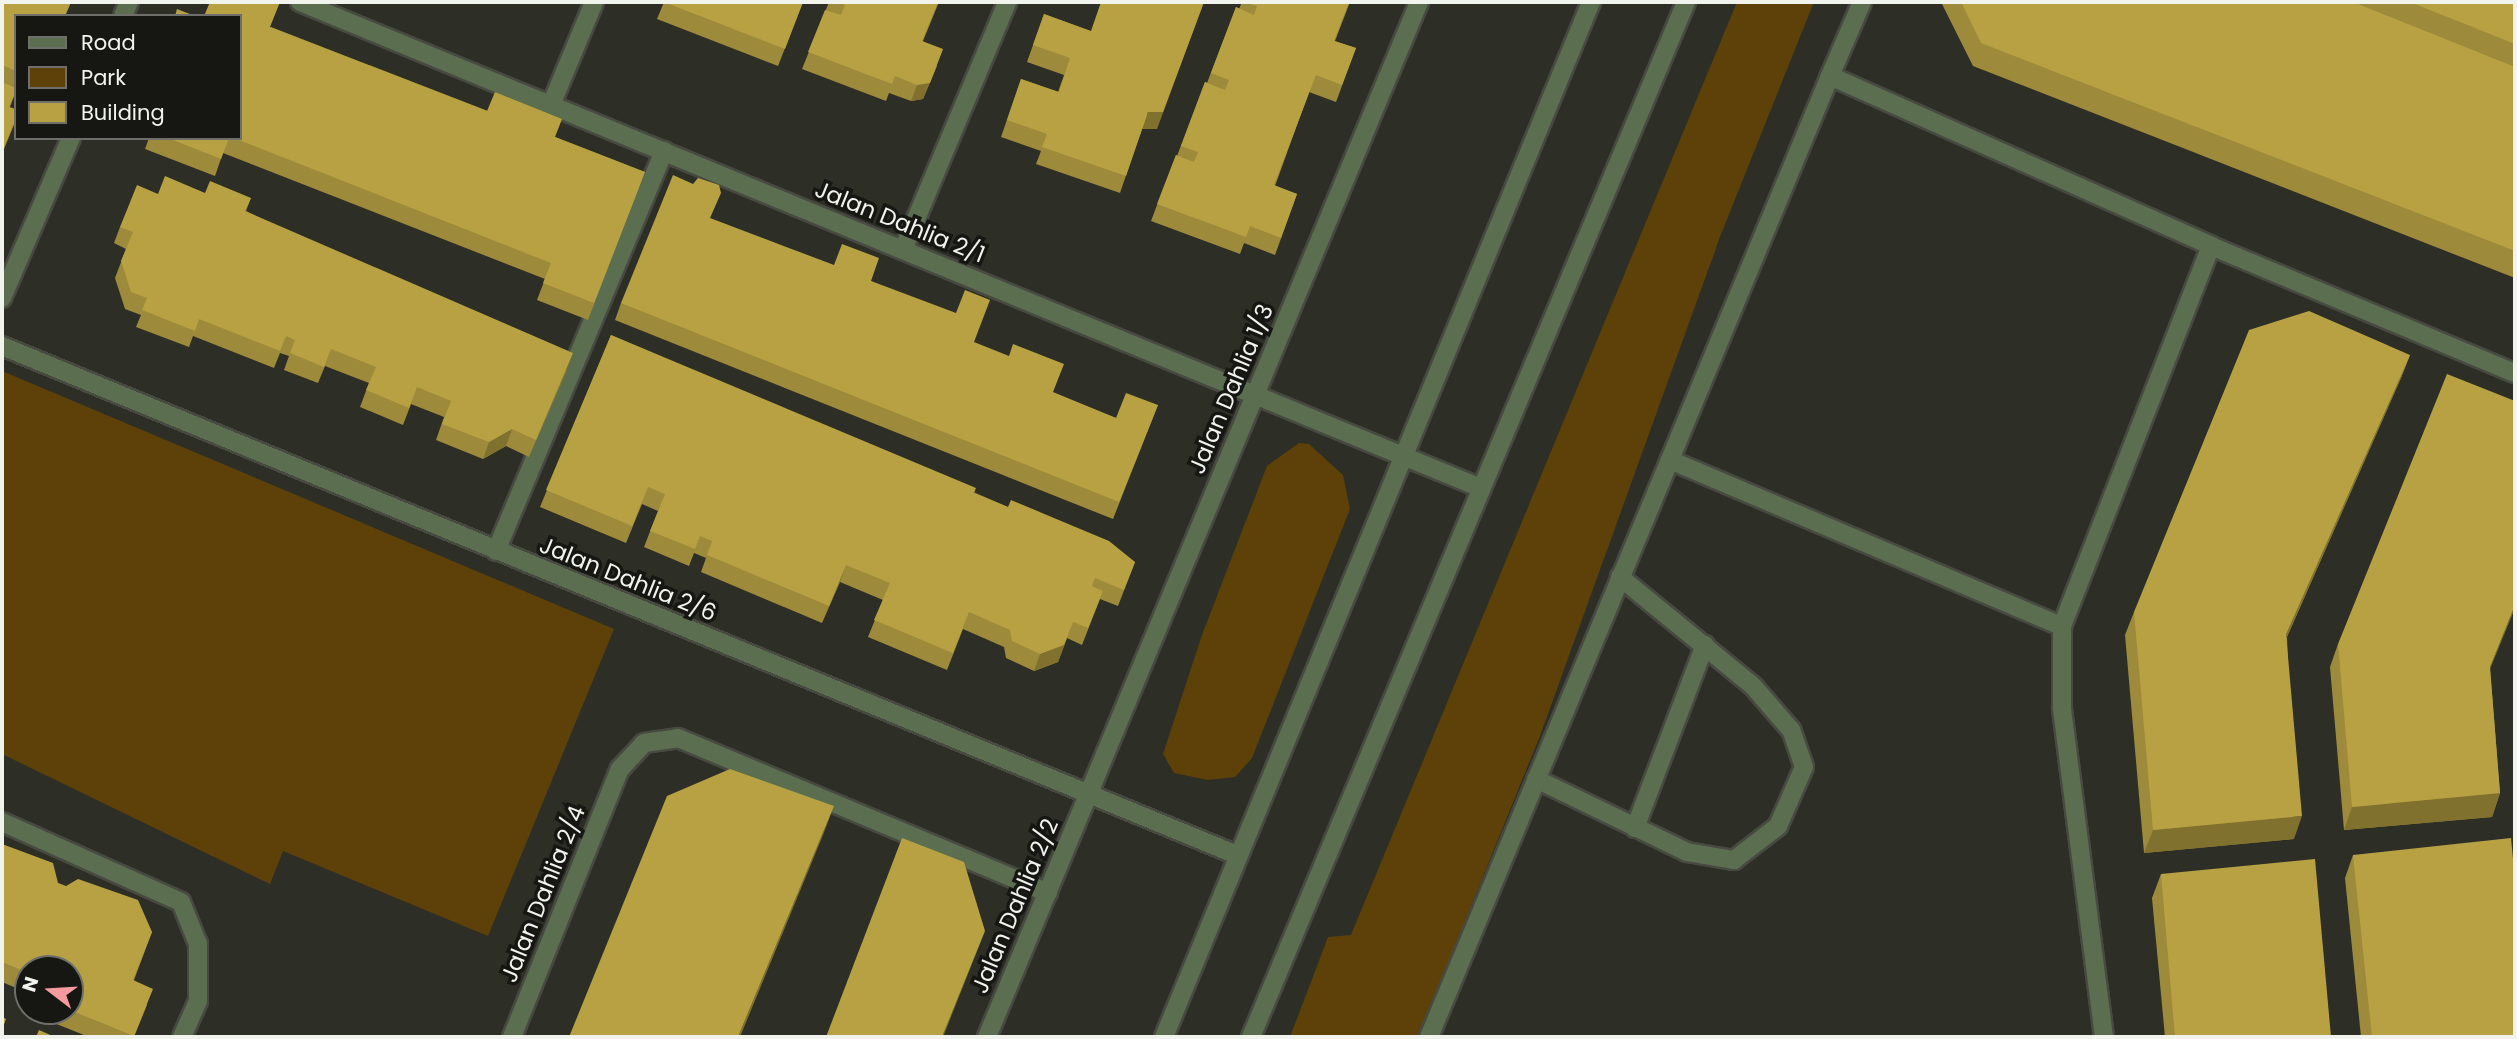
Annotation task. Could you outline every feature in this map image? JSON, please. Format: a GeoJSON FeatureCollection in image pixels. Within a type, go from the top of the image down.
{"type":"FeatureCollection","features":[{"type":"Feature","properties":{"kind":"street","name":"Jalan Dahlia 2/1"},"geometry":{"type":"LineString","coordinates":[[300,2],[1481,488]]}},
{"type":"Feature","properties":{"kind":"street"},"geometry":{"type":"LineString","coordinates":[[551,105],[594,2]]}},
{"type":"Feature","properties":{"kind":"street"},"geometry":{"type":"LineString","coordinates":[[903,250],[1007,2]]}},
{"type":"Feature","properties":{"kind":"street","name":"Jalan Dahlia 1/3"},"geometry":{"type":"LineString","coordinates":[[1088,794],[1419,2]]}},
{"type":"Feature","properties":{"kind":"street"},"geometry":{"type":"LineString","coordinates":[[1164,1037],[1591,2]]}},
{"type":"Feature","properties":{"kind":"street"},"geometry":{"type":"LineString","coordinates":[[1251,1037],[1686,2]]}},
{"type":"Feature","properties":{"kind":"street"},"geometry":{"type":"LineString","coordinates":[[1429,1037],[1862,2]]}},
{"type":"Feature","properties":{"kind":"street"},"geometry":{"type":"LineString","coordinates":[[1830,76],[2211,247],[2515,373]]}},
{"type":"Feature","properties":{"kind":"street"},"geometry":{"type":"LineString","coordinates":[[2,298],[70,140]]}},
{"type":"Feature","properties":{"kind":"street"},"geometry":{"type":"LineString","coordinates":[[496,551],[664,151]]}},
{"type":"Feature","properties":{"kind":"street"},"geometry":{"type":"LineString","coordinates":[[2104,1037],[2062,707],[2062,626],[2211,247]]}},
{"type":"Feature","properties":{"kind":"street","name":"Jalan Dahlia 2/6"},"geometry":{"type":"LineString","coordinates":[[2,346],[1237,855]]}},
{"type":"Feature","properties":{"kind":"street"},"geometry":{"type":"LineString","coordinates":[[1671,460],[2062,626]]}},
{"type":"Feature","properties":{"kind":"street"},"geometry":{"type":"LineString","coordinates":[[1536,779],[1687,852],[1734,860],[1778,826],[1804,767],[1791,730],[1753,686],[1620,577]]}},
{"type":"Feature","properties":{"kind":"street"},"geometry":{"type":"LineString","coordinates":[[1635,828],[1705,645]]}},
{"type":"Feature","properties":{"kind":"street","name":"Jalan Dahlia 2/4"},"geometry":{"type":"LineString","coordinates":[[512,1037],[620,769],[645,743],[678,738],[1048,893]]}},
{"type":"Feature","properties":{"kind":"street","name":"Jalan Dahlia 2/2"},"geometry":{"type":"LineString","coordinates":[[988,1037],[1088,794]]}},
{"type":"Feature","properties":{"kind":"street"},"geometry":{"type":"LineString","coordinates":[[2,822],[181,902],[198,944],[198,1001],[182,1037]]}},
{"type":"Feature","properties":{"kind":"green space"},"geometry":{"type":"Polygon","coordinates":[[[1737,2],[1814,2],[1720,237],[1540,736],[1418,1037],[1290,1037],[1328,937],[1351,935],[1737,2]]]}},
{"type":"Feature","properties":{"kind":"green space"},"geometry":{"type":"Polygon","coordinates":[[[2,371],[614,629],[488,936],[283,851],[270,884],[2,754],[2,371]]]}},
{"type":"Feature","properties":{"kind":"green space"},"geometry":{"type":"Polygon","coordinates":[[[1299,443],[1309,444],[1343,475],[1350,509],[1252,758],[1235,777],[1208,780],[1174,773],[1163,754],[1202,635],[1267,466],[1299,443]]]}},
{"type":"Feature","properties":{"kind":"building"},"geometry":{"type":"Polygon","coordinates":[[[2,2],[71,2],[66,14],[14,14],[14,70],[2,65],[2,2]]]}},
{"type":"Feature","properties":{"kind":"building"},"geometry":{"type":"Polygon","coordinates":[[[210,2],[280,2],[270,27],[487,111],[495,92],[562,119],[555,137],[645,172],[594,303],[543,283],[551,263],[239,140],[242,140],[242,14],[205,14],[210,2]]]}},
{"type":"Feature","properties":{"kind":"building"},"geometry":{"type":"Polygon","coordinates":[[[664,2],[803,2],[785,49],[664,2]]]}},
{"type":"Feature","properties":{"kind":"building"},"geometry":{"type":"Polygon","coordinates":[[[836,2],[938,2],[922,41],[943,49],[930,83],[917,85],[895,76],[892,84],[808,52],[825,10],[841,15],[845,5],[836,2]]]}},
{"type":"Feature","properties":{"kind":"building"},"geometry":{"type":"Polygon","coordinates":[[[1101,2],[1204,2],[1163,112],[1148,112],[1126,176],[1042,147],[1047,134],[1007,120],[1021,79],[1059,92],[1070,58],[1033,45],[1044,14],[1091,31],[1101,2]]]}},
{"type":"Feature","properties":{"kind":"building"},"geometry":{"type":"Polygon","coordinates":[[[1244,2],[1349,2],[1334,41],[1356,48],[1342,85],[1316,75],[1274,185],[1297,194],[1281,238],[1250,226],[1246,237],[1157,204],[1176,155],[1194,162],[1198,152],[1181,146],[1205,82],[1225,90],[1229,80],[1211,73],[1236,7],[1254,15],[1257,6],[1244,2]]]}},
{"type":"Feature","properties":{"kind":"building"},"geometry":{"type":"Polygon","coordinates":[[[1961,2],[2353,2],[2515,67],[2515,251],[1981,43],[1961,2]]]}},
{"type":"Feature","properties":{"kind":"building"},"geometry":{"type":"Polygon","coordinates":[[[2410,2],[2515,2],[2515,44],[2410,2]]]}},
{"type":"Feature","properties":{"kind":"building"},"geometry":{"type":"Polygon","coordinates":[[[177,9],[190,14],[176,14],[177,9]]]}},
{"type":"Feature","properties":{"kind":"building"},"geometry":{"type":"Polygon","coordinates":[[[2,82],[14,87],[9,107],[14,108],[14,123],[2,152],[2,82]]]}},
{"type":"Feature","properties":{"kind":"building"},"geometry":{"type":"Polygon","coordinates":[[[173,140],[228,140],[221,159],[173,140]]]}},
{"type":"Feature","properties":{"kind":"building"},"geometry":{"type":"Polygon","coordinates":[[[673,175],[693,184],[698,178],[719,185],[721,193],[710,218],[834,265],[842,244],[879,258],[871,281],[956,313],[965,290],[990,300],[974,342],[1009,356],[1013,344],[1064,364],[1053,392],[1116,418],[1126,393],[1158,405],[1119,502],[621,303],[673,175]]]}},
{"type":"Feature","properties":{"kind":"building"},"geometry":{"type":"Polygon","coordinates":[[[165,176],[205,193],[210,181],[251,198],[245,211],[573,353],[536,440],[512,429],[489,442],[442,424],[451,401],[417,387],[409,408],[366,390],[376,367],[331,349],[324,367],[290,353],[295,340],[286,336],[280,351],[199,319],[195,331],[142,310],[147,298],[131,292],[121,261],[133,232],[120,227],[137,185],[158,194],[165,176]]]}},
{"type":"Feature","properties":{"kind":"building"},"geometry":{"type":"Polygon","coordinates":[[[2309,311],[2410,355],[2286,634],[2302,816],[2153,830],[2134,612],[2249,330],[2309,311]]]}},
{"type":"Feature","properties":{"kind":"building"},"geometry":{"type":"Polygon","coordinates":[[[611,335],[976,488],[974,493],[1008,507],[1011,500],[1109,541],[1135,562],[1124,590],[1095,578],[1092,586],[1103,591],[1088,628],[1073,622],[1064,645],[1040,654],[1012,641],[1010,630],[969,612],[953,653],[874,620],[890,583],[846,565],[829,606],[707,555],[712,541],[700,536],[695,549],[650,531],[665,494],[648,487],[632,526],[546,490],[611,335]]]}},
{"type":"Feature","properties":{"kind":"building"},"geometry":{"type":"Polygon","coordinates":[[[2447,374],[2515,401],[2515,605],[2490,667],[2500,793],[2352,807],[2338,644],[2447,374]]]}},
{"type":"Feature","properties":{"kind":"building"},"geometry":{"type":"Polygon","coordinates":[[[730,769],[834,806],[738,1037],[569,1037],[667,796],[730,769]]]}},
{"type":"Feature","properties":{"kind":"building"},"geometry":{"type":"Polygon","coordinates":[[[902,838],[964,862],[985,931],[942,1037],[826,1037],[902,838]]]}},
{"type":"Feature","properties":{"kind":"building"},"geometry":{"type":"Polygon","coordinates":[[[2511,838],[2515,880],[2515,1037],[2372,1037],[2353,855],[2511,838]]]}},
{"type":"Feature","properties":{"kind":"building"},"geometry":{"type":"Polygon","coordinates":[[[2,844],[53,863],[58,883],[66,886],[78,879],[138,900],[152,932],[133,980],[153,989],[134,1036],[84,1016],[84,955],[14,955],[14,967],[2,962],[2,844]]]}},
{"type":"Feature","properties":{"kind":"building"},"geometry":{"type":"Polygon","coordinates":[[[2315,859],[2331,1037],[2175,1037],[2161,874],[2315,859]]]}},
{"type":"Feature","properties":{"kind":"building"},"geometry":{"type":"Polygon","coordinates":[[[39,1030],[55,1037],[36,1037],[39,1030]]]}}]}
